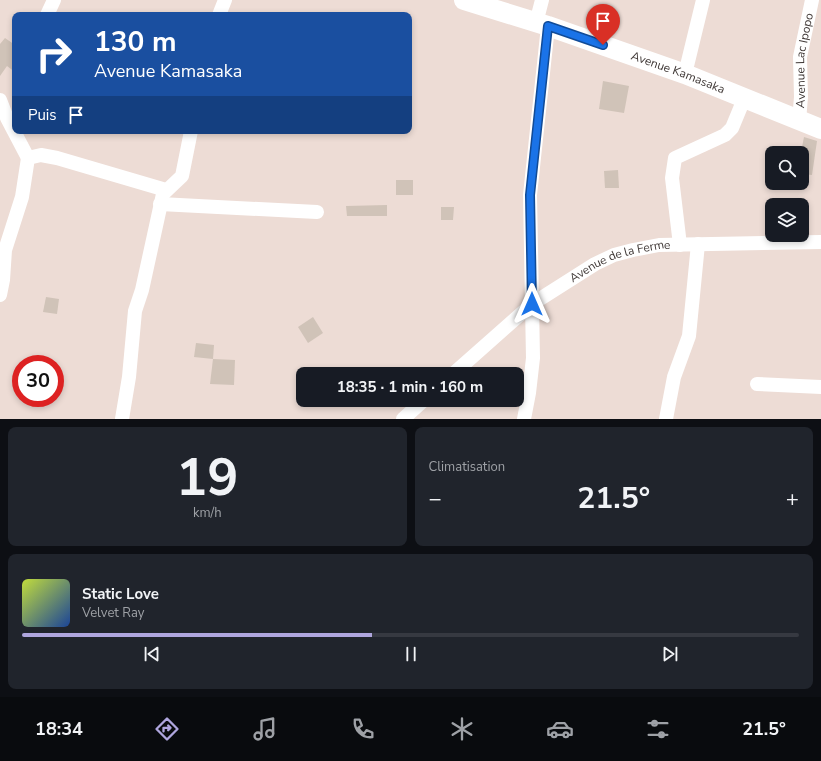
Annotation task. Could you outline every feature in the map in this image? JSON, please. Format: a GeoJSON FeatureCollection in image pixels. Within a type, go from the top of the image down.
{"type":"FeatureCollection","features":[{"type":"Feature","properties":{"kind":"street"},"geometry":{"type":"LineString","coordinates":[[48,12],[54,0]]}},
{"type":"Feature","properties":{"kind":"street"},"geometry":{"type":"LineString","coordinates":[[220,12],[225,0]]}},
{"type":"Feature","properties":{"kind":"street","name":"Avenue Kamasaka"},"geometry":{"type":"LineString","coordinates":[[464,0],[542,24],[686,74],[821,129]]}},
{"type":"Feature","properties":{"kind":"street"},"geometry":{"type":"LineString","coordinates":[[524,419],[533,358],[530,195],[542,24],[542,0]]}},
{"type":"Feature","properties":{"kind":"street"},"geometry":{"type":"LineString","coordinates":[[686,74],[704,0]]}},
{"type":"Feature","properties":{"kind":"street","name":"Avenue Lac Ipopo"},"geometry":{"type":"LineString","coordinates":[[799,121],[801,97],[800,57],[812,0]]}},
{"type":"Feature","properties":{"kind":"street"},"geometry":{"type":"LineString","coordinates":[[680,244],[672,178],[675,158],[725,135],[732,128],[744,98]]}},
{"type":"Feature","properties":{"kind":"street"},"geometry":{"type":"LineString","coordinates":[[0,100],[12,128]]}},
{"type":"Feature","properties":{"kind":"street"},"geometry":{"type":"LineString","coordinates":[[0,295],[3,280],[5,250],[22,197],[28,158],[15,134]]}},
{"type":"Feature","properties":{"kind":"street"},"geometry":{"type":"LineString","coordinates":[[122,419],[129,376],[135,311],[160,204],[166,190],[182,176],[190,134]]}},
{"type":"Feature","properties":{"kind":"street"},"geometry":{"type":"LineString","coordinates":[[28,158],[42,155],[57,158],[166,190]]}},
{"type":"Feature","properties":{"kind":"street"},"geometry":{"type":"LineString","coordinates":[[160,204],[317,212]]}},
{"type":"Feature","properties":{"kind":"street","name":"Avenue de la Ferme"},"geometry":{"type":"LineString","coordinates":[[461,367],[532,304],[595,264],[614,255],[660,245],[821,242]]}},
{"type":"Feature","properties":{"kind":"street"},"geometry":{"type":"LineString","coordinates":[[666,419],[674,377],[689,336],[698,244]]}},
{"type":"Feature","properties":{"kind":"street"},"geometry":{"type":"LineString","coordinates":[[757,384],[821,387]]}},
{"type":"Feature","properties":{"kind":"street"},"geometry":{"type":"LineString","coordinates":[[403,419],[416,407]]}},
{"type":"Feature","properties":{"kind":"building"},"geometry":{"type":"Polygon","coordinates":[[[5,38],[12,43],[12,70],[7,66],[0,76],[0,44],[5,38]]]}},
{"type":"Feature","properties":{"kind":"building"},"geometry":{"type":"Polygon","coordinates":[[[603,81],[629,86],[624,113],[599,109],[603,81]]]}},
{"type":"Feature","properties":{"kind":"building"},"geometry":{"type":"Polygon","coordinates":[[[804,137],[817,141],[812,175],[809,175],[809,146],[802,146],[804,137]]]}},
{"type":"Feature","properties":{"kind":"building"},"geometry":{"type":"Polygon","coordinates":[[[618,170],[619,188],[605,188],[604,171],[618,170]]]}},
{"type":"Feature","properties":{"kind":"building"},"geometry":{"type":"Polygon","coordinates":[[[396,180],[413,180],[413,195],[396,195],[396,180]]]}},
{"type":"Feature","properties":{"kind":"building"},"geometry":{"type":"Polygon","coordinates":[[[387,205],[387,216],[347,216],[346,206],[387,205]]]}},
{"type":"Feature","properties":{"kind":"building"},"geometry":{"type":"Polygon","coordinates":[[[441,207],[454,207],[453,220],[441,220],[441,207]]]}},
{"type":"Feature","properties":{"kind":"building"},"geometry":{"type":"Polygon","coordinates":[[[46,297],[59,299],[57,314],[43,312],[46,297]]]}},
{"type":"Feature","properties":{"kind":"building"},"geometry":{"type":"Polygon","coordinates":[[[313,317],[323,333],[308,343],[298,327],[313,317]]]}},
{"type":"Feature","properties":{"kind":"building"},"geometry":{"type":"Polygon","coordinates":[[[196,343],[214,345],[213,359],[194,357],[196,343]]]}},
{"type":"Feature","properties":{"kind":"building"},"geometry":{"type":"Polygon","coordinates":[[[213,359],[235,360],[234,385],[210,384],[213,359]]]}},
{"type":"Feature","properties":{"kind":"route"},"geometry":{"type":"LineString","coordinates":[[532,304],[530,195],[548,26],[603,45]]}}]}
